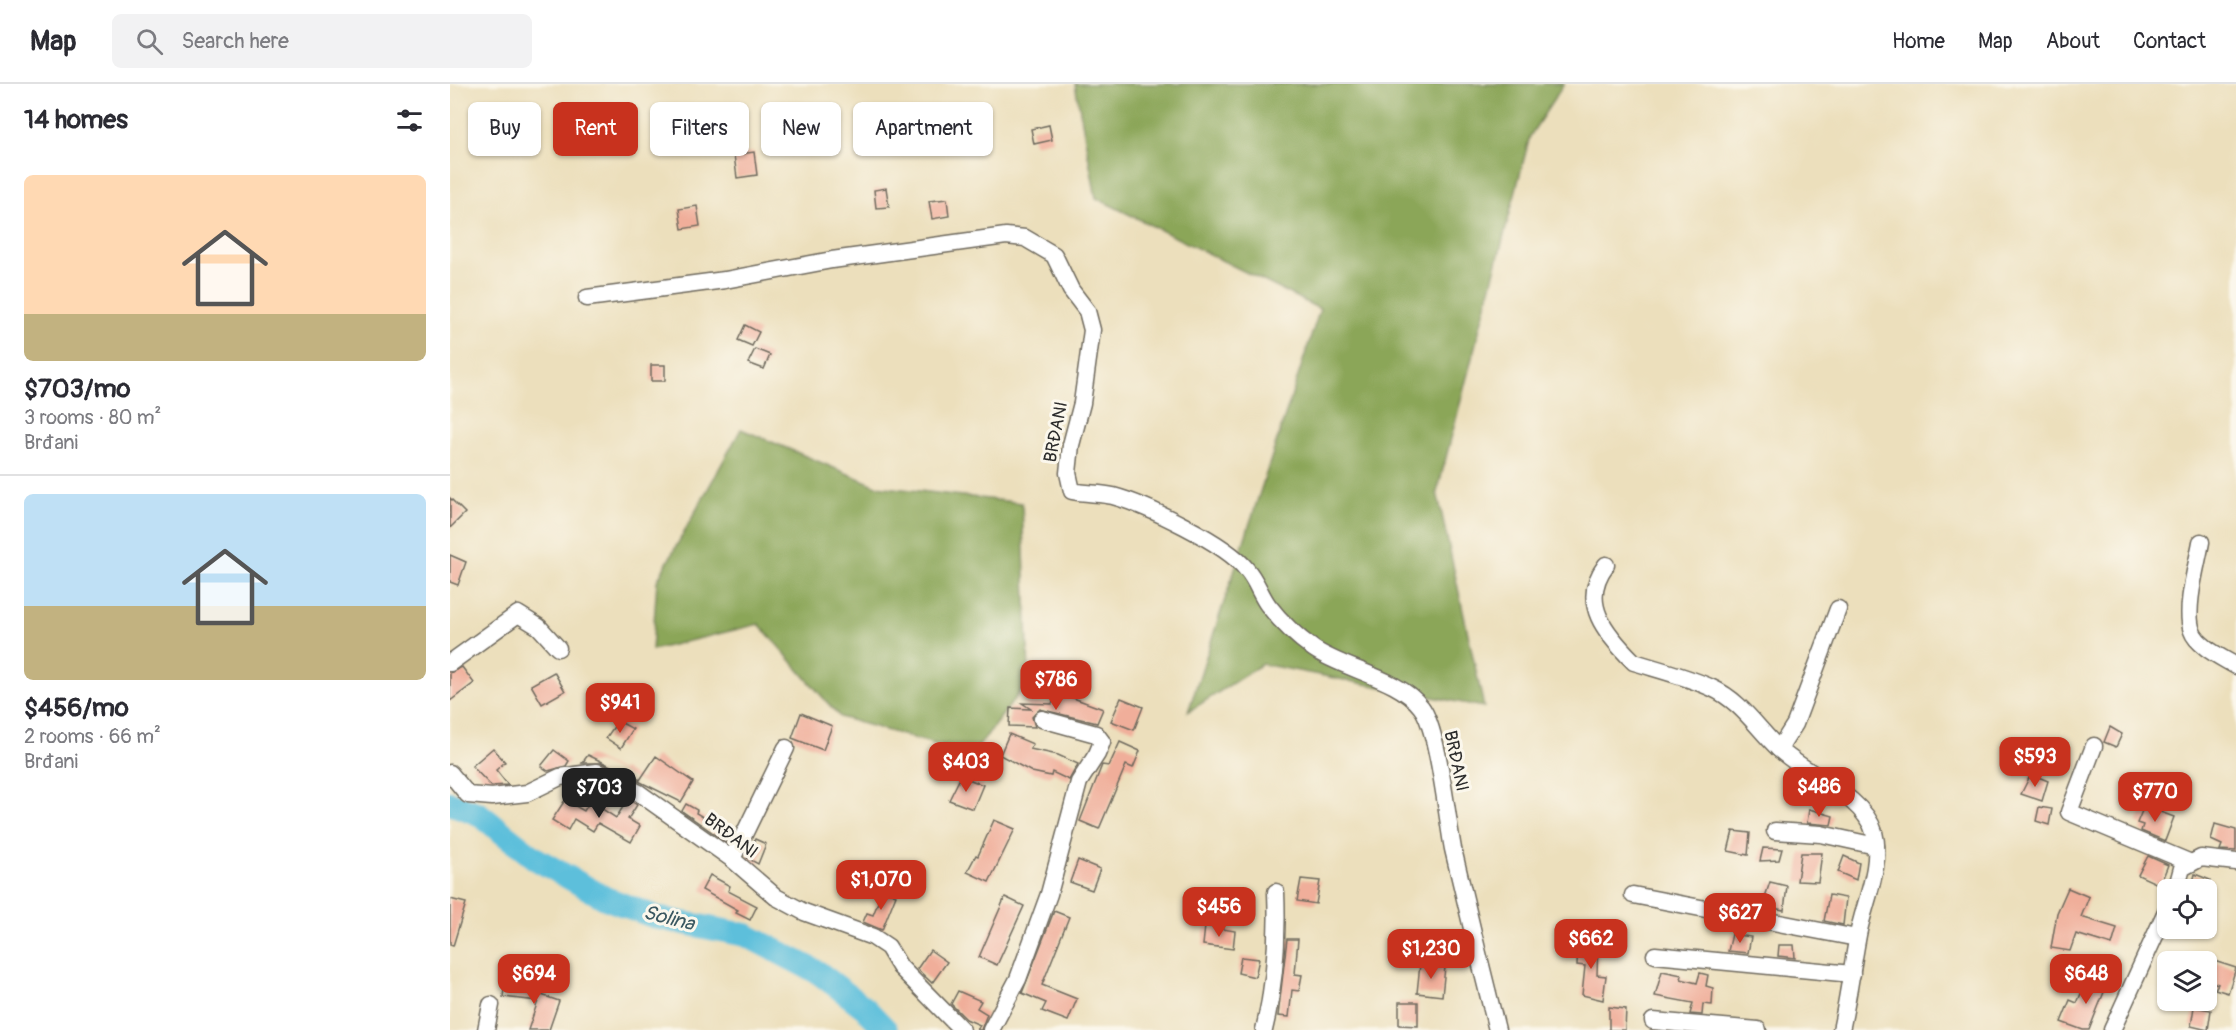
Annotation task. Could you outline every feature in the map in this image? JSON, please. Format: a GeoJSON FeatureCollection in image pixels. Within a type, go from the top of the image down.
{"type":"FeatureCollection","features":[{"type":"Feature","properties":{"kind":"street","name":"BRĐANI"},"geometry":{"type":"LineString","coordinates":[[587,298],[725,280],[832,260],[1006,236],[1025,238],[1054,255],[1071,290],[1087,311],[1092,330],[1082,403],[1071,445],[1068,473],[1072,491],[1111,496],[1145,507],[1222,548],[1247,570],[1268,604],[1287,627],[1314,649],[1352,669],[1380,679],[1410,696],[1422,708],[1432,733],[1453,848],[1497,1030]]}},
{"type":"Feature","properties":{"kind":"street"},"geometry":{"type":"LineString","coordinates":[[2201,542],[2189,612],[2192,633],[2210,650],[2236,666]]}},
{"type":"Feature","properties":{"kind":"street"},"geometry":{"type":"LineString","coordinates":[[1606,565],[1597,577],[1593,593],[1597,612],[1608,632],[1634,662],[1712,688],[1731,699],[1779,749],[1851,801],[1866,817],[1874,831],[1872,879],[1857,938],[1841,1030]]}},
{"type":"Feature","properties":{"kind":"street"},"geometry":{"type":"LineString","coordinates":[[1779,749],[1795,724],[1839,609]]}},
{"type":"Feature","properties":{"kind":"street"},"geometry":{"type":"LineString","coordinates":[[450,663],[518,614],[539,627],[558,648]]}},
{"type":"Feature","properties":{"kind":"street"},"geometry":{"type":"LineString","coordinates":[[991,1030],[1018,979],[1049,894],[1079,782],[1102,742],[1096,734],[1042,719]]}},
{"type":"Feature","properties":{"kind":"street"},"geometry":{"type":"LineString","coordinates":[[2094,746],[2069,812],[2191,863]]}},
{"type":"Feature","properties":{"kind":"street"},"geometry":{"type":"LineString","coordinates":[[732,859],[786,748]]}},
{"type":"Feature","properties":{"kind":"street","name":"BRĐANI"},"geometry":{"type":"LineString","coordinates":[[450,773],[468,795],[492,797],[527,793],[560,777],[597,772],[639,793],[732,859],[776,897],[814,916],[873,937],[888,947],[900,967],[962,1030]]}},
{"type":"Feature","properties":{"kind":"street"},"geometry":{"type":"LineString","coordinates":[[1774,831],[1821,834],[1875,846]]}},
{"type":"Feature","properties":{"kind":"street"},"geometry":{"type":"LineString","coordinates":[[2179,879],[2182,868],[2201,858],[2236,862]]}},
{"type":"Feature","properties":{"kind":"street"},"geometry":{"type":"LineString","coordinates":[[1264,1030],[1272,998],[1278,939],[1276,892]]}},
{"type":"Feature","properties":{"kind":"street"},"geometry":{"type":"LineString","coordinates":[[1634,895],[1857,938]]}},
{"type":"Feature","properties":{"kind":"street"},"geometry":{"type":"LineString","coordinates":[[2112,1030],[2157,931]]}},
{"type":"Feature","properties":{"kind":"street"},"geometry":{"type":"LineString","coordinates":[[1655,955],[1852,974]]}},
{"type":"Feature","properties":{"kind":"street"},"geometry":{"type":"LineString","coordinates":[[486,1030],[491,1005]]}},
{"type":"Feature","properties":{"kind":"street"},"geometry":{"type":"LineString","coordinates":[[1653,1022],[1758,1030]]}},
{"type":"Feature","properties":{"kind":"green space"},"geometry":{"type":"Polygon","coordinates":[[[1075,84],[1564,84],[1530,136],[1437,492],[1484,707],[1262,664],[1188,712],[1320,309],[1096,198],[1075,84]]]}},
{"type":"Feature","properties":{"kind":"green space"},"geometry":{"type":"Polygon","coordinates":[[[741,429],[877,486],[1022,503],[1029,672],[1020,692],[972,755],[840,717],[759,624],[652,650],[657,581],[741,429]]]}},
{"type":"Feature","properties":{"kind":"building"},"geometry":{"type":"Polygon","coordinates":[[[1049,125],[1052,140],[1034,144],[1031,129],[1049,125]]]}},
{"type":"Feature","properties":{"kind":"building"},"geometry":{"type":"Polygon","coordinates":[[[754,152],[757,175],[737,178],[734,156],[749,156],[749,153],[754,152]]]}},
{"type":"Feature","properties":{"kind":"building"},"geometry":{"type":"Polygon","coordinates":[[[886,188],[889,207],[876,208],[874,190],[886,188]]]}},
{"type":"Feature","properties":{"kind":"building"},"geometry":{"type":"Polygon","coordinates":[[[947,199],[949,216],[932,219],[929,201],[947,199]]]}},
{"type":"Feature","properties":{"kind":"building"},"geometry":{"type":"Polygon","coordinates":[[[697,206],[700,226],[682,229],[679,209],[697,206]]]}},
{"type":"Feature","properties":{"kind":"building"},"geometry":{"type":"Polygon","coordinates":[[[745,325],[759,332],[752,346],[738,340],[745,325]]]}},
{"type":"Feature","properties":{"kind":"building"},"geometry":{"type":"Polygon","coordinates":[[[755,349],[770,355],[764,369],[748,363],[755,349]]]}},
{"type":"Feature","properties":{"kind":"building"},"geometry":{"type":"Polygon","coordinates":[[[651,365],[665,365],[665,381],[651,381],[651,365]]]}},
{"type":"Feature","properties":{"kind":"building"},"geometry":{"type":"Polygon","coordinates":[[[450,498],[465,513],[450,528],[450,498]]]}},
{"type":"Feature","properties":{"kind":"building"},"geometry":{"type":"Polygon","coordinates":[[[450,555],[466,562],[458,585],[450,582],[450,555]]]}},
{"type":"Feature","properties":{"kind":"building"},"geometry":{"type":"Polygon","coordinates":[[[462,667],[474,683],[450,701],[450,673],[462,667]]]}},
{"type":"Feature","properties":{"kind":"building"},"geometry":{"type":"Polygon","coordinates":[[[554,672],[565,691],[542,704],[531,685],[554,672]]]}},
{"type":"Feature","properties":{"kind":"building"},"geometry":{"type":"Polygon","coordinates":[[[1057,692],[1103,709],[1097,723],[1040,709],[1032,717],[1035,727],[1009,726],[1010,708],[1031,709],[1022,703],[1052,704],[1057,692]]]}},
{"type":"Feature","properties":{"kind":"building"},"geometry":{"type":"Polygon","coordinates":[[[1121,698],[1143,707],[1134,730],[1111,721],[1121,698]]]}},
{"type":"Feature","properties":{"kind":"building"},"geometry":{"type":"Polygon","coordinates":[[[801,713],[832,726],[823,750],[792,738],[801,713]]]}},
{"type":"Feature","properties":{"kind":"building"},"geometry":{"type":"Polygon","coordinates":[[[618,721],[633,729],[621,748],[606,738],[618,721]]]}},
{"type":"Feature","properties":{"kind":"building"},"geometry":{"type":"Polygon","coordinates":[[[2110,727],[2122,734],[2116,747],[2104,742],[2110,727]]]}},
{"type":"Feature","properties":{"kind":"building"},"geometry":{"type":"Polygon","coordinates":[[[1009,734],[1033,744],[1030,749],[1058,755],[1078,764],[1069,780],[1052,772],[1051,776],[1032,772],[1000,755],[1009,734]]]}},
{"type":"Feature","properties":{"kind":"building"},"geometry":{"type":"Polygon","coordinates":[[[1120,742],[1140,751],[1133,768],[1126,765],[1099,829],[1080,821],[1102,765],[1109,766],[1120,742]]]}},
{"type":"Feature","properties":{"kind":"building"},"geometry":{"type":"Polygon","coordinates":[[[493,748],[505,762],[496,770],[508,785],[491,786],[472,766],[493,748]]]}},
{"type":"Feature","properties":{"kind":"building"},"geometry":{"type":"Polygon","coordinates":[[[554,750],[569,761],[566,766],[548,771],[541,766],[554,750]]]}},
{"type":"Feature","properties":{"kind":"building"},"geometry":{"type":"Polygon","coordinates":[[[588,755],[621,771],[623,769],[640,780],[656,756],[693,782],[681,802],[602,763],[582,763],[588,755]]]}},
{"type":"Feature","properties":{"kind":"building"},"geometry":{"type":"Polygon","coordinates":[[[2031,774],[2048,781],[2042,801],[2021,794],[2031,774]]]}},
{"type":"Feature","properties":{"kind":"building"},"geometry":{"type":"Polygon","coordinates":[[[961,776],[983,785],[973,809],[949,800],[961,776]]]}},
{"type":"Feature","properties":{"kind":"building"},"geometry":{"type":"Polygon","coordinates":[[[628,799],[637,805],[628,819],[640,826],[631,842],[598,823],[593,831],[574,819],[568,830],[552,820],[565,800],[584,811],[590,801],[616,818],[628,799]]]}},
{"type":"Feature","properties":{"kind":"building"},"geometry":{"type":"Polygon","coordinates":[[[686,804],[697,810],[696,813],[730,833],[726,842],[682,811],[686,804]]]}},
{"type":"Feature","properties":{"kind":"building"},"geometry":{"type":"Polygon","coordinates":[[[2144,806],[2174,817],[2165,841],[2141,831],[2143,825],[2137,823],[2144,806]]]}},
{"type":"Feature","properties":{"kind":"building"},"geometry":{"type":"Polygon","coordinates":[[[2039,807],[2052,809],[2049,825],[2036,821],[2039,807]]]}},
{"type":"Feature","properties":{"kind":"building"},"geometry":{"type":"Polygon","coordinates":[[[1809,809],[1833,816],[1831,825],[1807,823],[1809,809]]]}},
{"type":"Feature","properties":{"kind":"building"},"geometry":{"type":"Polygon","coordinates":[[[994,820],[1015,829],[989,882],[967,872],[976,855],[978,856],[994,820]]]}},
{"type":"Feature","properties":{"kind":"building"},"geometry":{"type":"Polygon","coordinates":[[[2215,824],[2236,830],[2236,851],[2220,850],[2222,845],[2211,840],[2215,824]]]}},
{"type":"Feature","properties":{"kind":"building"},"geometry":{"type":"Polygon","coordinates":[[[1733,831],[1750,833],[1748,855],[1728,851],[1733,831]]]}},
{"type":"Feature","properties":{"kind":"building"},"geometry":{"type":"Polygon","coordinates":[[[755,839],[766,844],[758,864],[747,858],[755,839]]]}},
{"type":"Feature","properties":{"kind":"building"},"geometry":{"type":"Polygon","coordinates":[[[1763,848],[1782,849],[1779,860],[1760,861],[1763,848]]]}},
{"type":"Feature","properties":{"kind":"building"},"geometry":{"type":"Polygon","coordinates":[[[1801,853],[1822,853],[1818,882],[1797,881],[1801,853]]]}},
{"type":"Feature","properties":{"kind":"building"},"geometry":{"type":"Polygon","coordinates":[[[1844,856],[1859,863],[1856,880],[1838,872],[1844,856]]]}},
{"type":"Feature","properties":{"kind":"building"},"geometry":{"type":"Polygon","coordinates":[[[2148,856],[2168,865],[2162,879],[2157,879],[2157,884],[2138,875],[2148,856]]]}},
{"type":"Feature","properties":{"kind":"building"},"geometry":{"type":"Polygon","coordinates":[[[1078,860],[1100,869],[1092,890],[1070,882],[1078,860]]]}},
{"type":"Feature","properties":{"kind":"building"},"geometry":{"type":"Polygon","coordinates":[[[2195,874],[2208,879],[2194,879],[2195,874]]]}},
{"type":"Feature","properties":{"kind":"building"},"geometry":{"type":"Polygon","coordinates":[[[710,875],[730,886],[728,891],[757,906],[750,920],[736,913],[738,910],[702,890],[710,875]]]}},
{"type":"Feature","properties":{"kind":"building"},"geometry":{"type":"Polygon","coordinates":[[[1301,879],[1320,881],[1316,904],[1297,901],[1301,879]]]}},
{"type":"Feature","properties":{"kind":"building"},"geometry":{"type":"Polygon","coordinates":[[[1770,882],[1787,886],[1784,910],[1762,906],[1770,882]]]}},
{"type":"Feature","properties":{"kind":"building"},"geometry":{"type":"Polygon","coordinates":[[[2068,888],[2089,897],[2081,917],[2117,928],[2112,945],[2076,934],[2070,951],[2051,948],[2057,913],[2068,888]]]}},
{"type":"Feature","properties":{"kind":"building"},"geometry":{"type":"Polygon","coordinates":[[[883,890],[896,895],[882,930],[863,922],[867,913],[873,915],[883,890]]]}},
{"type":"Feature","properties":{"kind":"building"},"geometry":{"type":"Polygon","coordinates":[[[1829,895],[1846,898],[1843,925],[1824,921],[1829,895]]]}},
{"type":"Feature","properties":{"kind":"building"},"geometry":{"type":"Polygon","coordinates":[[[1005,897],[1024,906],[997,965],[979,957],[1005,897]]]}},
{"type":"Feature","properties":{"kind":"building"},"geometry":{"type":"Polygon","coordinates":[[[450,899],[466,903],[453,946],[450,945],[450,899]]]}},
{"type":"Feature","properties":{"kind":"building"},"geometry":{"type":"Polygon","coordinates":[[[1054,911],[1069,917],[1042,985],[1077,999],[1068,1021],[1042,1011],[1046,1003],[1022,993],[1054,911]]]}},
{"type":"Feature","properties":{"kind":"building"},"geometry":{"type":"Polygon","coordinates":[[[1205,926],[1235,931],[1233,949],[1203,945],[1205,926]]]}},
{"type":"Feature","properties":{"kind":"building"},"geometry":{"type":"Polygon","coordinates":[[[1732,934],[1751,937],[1748,953],[1728,951],[1732,934]]]}},
{"type":"Feature","properties":{"kind":"building"},"geometry":{"type":"Polygon","coordinates":[[[1287,939],[1298,939],[1295,974],[1302,975],[1299,991],[1292,990],[1289,1017],[1278,1016],[1287,939]]]}},
{"type":"Feature","properties":{"kind":"building"},"geometry":{"type":"Polygon","coordinates":[[[1578,941],[1598,943],[1597,975],[1606,976],[1603,1000],[1582,995],[1585,966],[1577,965],[1578,941]]]}},
{"type":"Feature","properties":{"kind":"building"},"geometry":{"type":"Polygon","coordinates":[[[1779,945],[1794,945],[1795,958],[1778,956],[1779,945]]]}},
{"type":"Feature","properties":{"kind":"building"},"geometry":{"type":"Polygon","coordinates":[[[930,950],[947,962],[932,983],[917,969],[930,950]]]}},
{"type":"Feature","properties":{"kind":"building"},"geometry":{"type":"Polygon","coordinates":[[[1241,957],[1259,959],[1255,977],[1238,973],[1241,957]]]}},
{"type":"Feature","properties":{"kind":"building"},"geometry":{"type":"Polygon","coordinates":[[[2217,962],[2236,968],[2228,993],[2217,990],[2217,962]]]}},
{"type":"Feature","properties":{"kind":"building"},"geometry":{"type":"Polygon","coordinates":[[[1420,964],[1445,967],[1442,996],[1417,993],[1420,964]]]}},
{"type":"Feature","properties":{"kind":"building"},"geometry":{"type":"Polygon","coordinates":[[[1662,971],[1682,975],[1681,979],[1697,983],[1700,973],[1708,975],[1706,986],[1713,988],[1712,1005],[1703,1004],[1702,1015],[1690,1014],[1693,1003],[1655,996],[1662,971]]]}},
{"type":"Feature","properties":{"kind":"building"},"geometry":{"type":"Polygon","coordinates":[[[2089,975],[2108,982],[2089,1030],[2083,1030],[2061,1022],[2070,1000],[2077,1003],[2089,975]]]}},
{"type":"Feature","properties":{"kind":"building"},"geometry":{"type":"Polygon","coordinates":[[[505,981],[525,984],[524,989],[559,1001],[549,1030],[528,1030],[538,1001],[503,997],[505,981]]]}},
{"type":"Feature","properties":{"kind":"building"},"geometry":{"type":"Polygon","coordinates":[[[958,991],[981,1001],[977,1008],[987,1014],[981,1030],[977,1030],[980,1025],[966,1019],[951,1004],[958,991]]]}},
{"type":"Feature","properties":{"kind":"building"},"geometry":{"type":"Polygon","coordinates":[[[1399,1002],[1418,1002],[1418,1026],[1399,1025],[1399,1002]]]}},
{"type":"Feature","properties":{"kind":"building"},"geometry":{"type":"Polygon","coordinates":[[[1609,1007],[1626,1009],[1625,1030],[1609,1030],[1609,1007]]]}},
{"type":"Feature","properties":{"kind":"building"},"geometry":{"type":"Polygon","coordinates":[[[2193,1011],[2211,1011],[2208,1030],[2191,1026],[2193,1011]]]}},
{"type":"Feature","properties":{"kind":"waterway","name":"Solina"},"geometry":{"type":"LineString","coordinates":[[450,803],[479,814],[536,859],[605,898],[658,918],[746,935],[819,973],[865,1008],[886,1030]]}}]}
